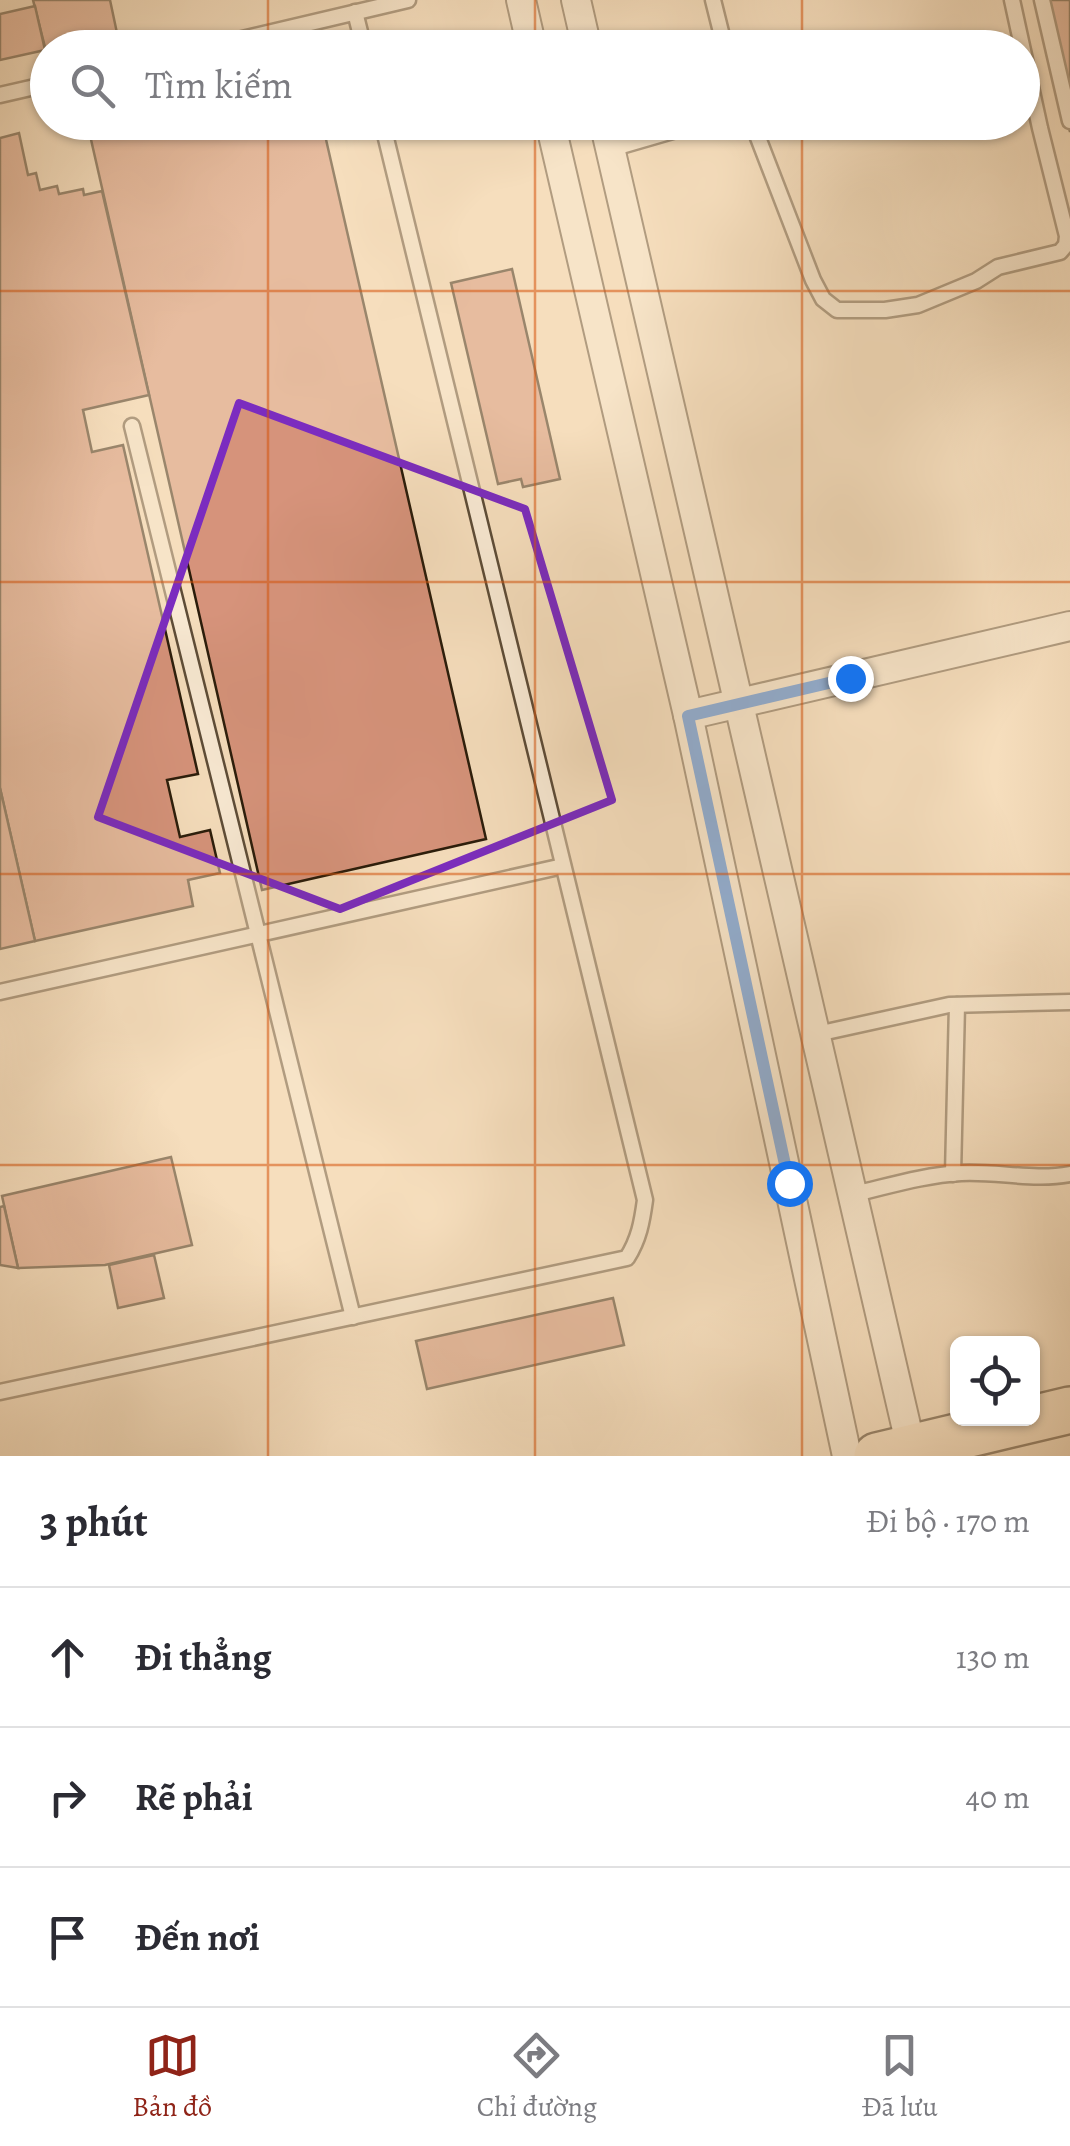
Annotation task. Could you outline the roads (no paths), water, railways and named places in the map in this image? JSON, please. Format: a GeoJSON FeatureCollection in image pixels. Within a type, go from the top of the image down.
{"type":"FeatureCollection","features":[{"type":"Feature","properties":{"kind":"main road"},"geometry":{"type":"LineString","coordinates":[[901,1453],[1070,1410]]}},
{"type":"Feature","properties":{"kind":"street"},"geometry":{"type":"LineString","coordinates":[[521,0],[528,30]]}},
{"type":"Feature","properties":{"kind":"street"},"geometry":{"type":"LineString","coordinates":[[576,0],[583,30]]}},
{"type":"Feature","properties":{"kind":"street"},"geometry":{"type":"LineString","coordinates":[[554,140],[688,716],[847,1456]]}},
{"type":"Feature","properties":{"kind":"street"},"geometry":{"type":"LineString","coordinates":[[608,140],[854,1194],[901,1453]]}},
{"type":"Feature","properties":{"kind":"street"},"geometry":{"type":"LineString","coordinates":[[688,716],[1070,626]]}},
{"type":"Feature","properties":{"kind":"lane"},"geometry":{"type":"LineString","coordinates":[[280,30],[408,0]]}},
{"type":"Feature","properties":{"kind":"lane"},"geometry":{"type":"LineString","coordinates":[[713,0],[720,30]]}},
{"type":"Feature","properties":{"kind":"lane"},"geometry":{"type":"LineString","coordinates":[[1012,0],[1019,30]]}},
{"type":"Feature","properties":{"kind":"lane"},"geometry":{"type":"LineString","coordinates":[[1042,0],[1070,121]]}},
{"type":"Feature","properties":{"kind":"lane"},"geometry":{"type":"LineString","coordinates":[[355,12],[360,30]]}},
{"type":"Feature","properties":{"kind":"lane"},"geometry":{"type":"LineString","coordinates":[[0,95],[30,88]]}},
{"type":"Feature","properties":{"kind":"lane"},"geometry":{"type":"LineString","coordinates":[[759,140],[823,299],[837,310],[886,310],[918,305],[976,281],[998,267],[1060,252],[1066,245],[1040,128]]}},
{"type":"Feature","properties":{"kind":"lane"},"geometry":{"type":"LineString","coordinates":[[0,1392],[626,1258],[642,1226],[645,1200],[386,140]]}},
{"type":"Feature","properties":{"kind":"lane"},"geometry":{"type":"LineString","coordinates":[[132,426],[352,1317]]}},
{"type":"Feature","properties":{"kind":"lane"},"geometry":{"type":"LineString","coordinates":[[0,992],[563,866]]}},
{"type":"Feature","properties":{"kind":"lane"},"geometry":{"type":"LineString","coordinates":[[817,1034],[956,1004],[1070,1002]]}},
{"type":"Feature","properties":{"kind":"lane"},"geometry":{"type":"LineString","coordinates":[[953,1174],[956,1004]]}},
{"type":"Feature","properties":{"kind":"lane"},"geometry":{"type":"LineString","coordinates":[[854,1194],[930,1176],[1044,1178],[1070,1174]]}}]}
